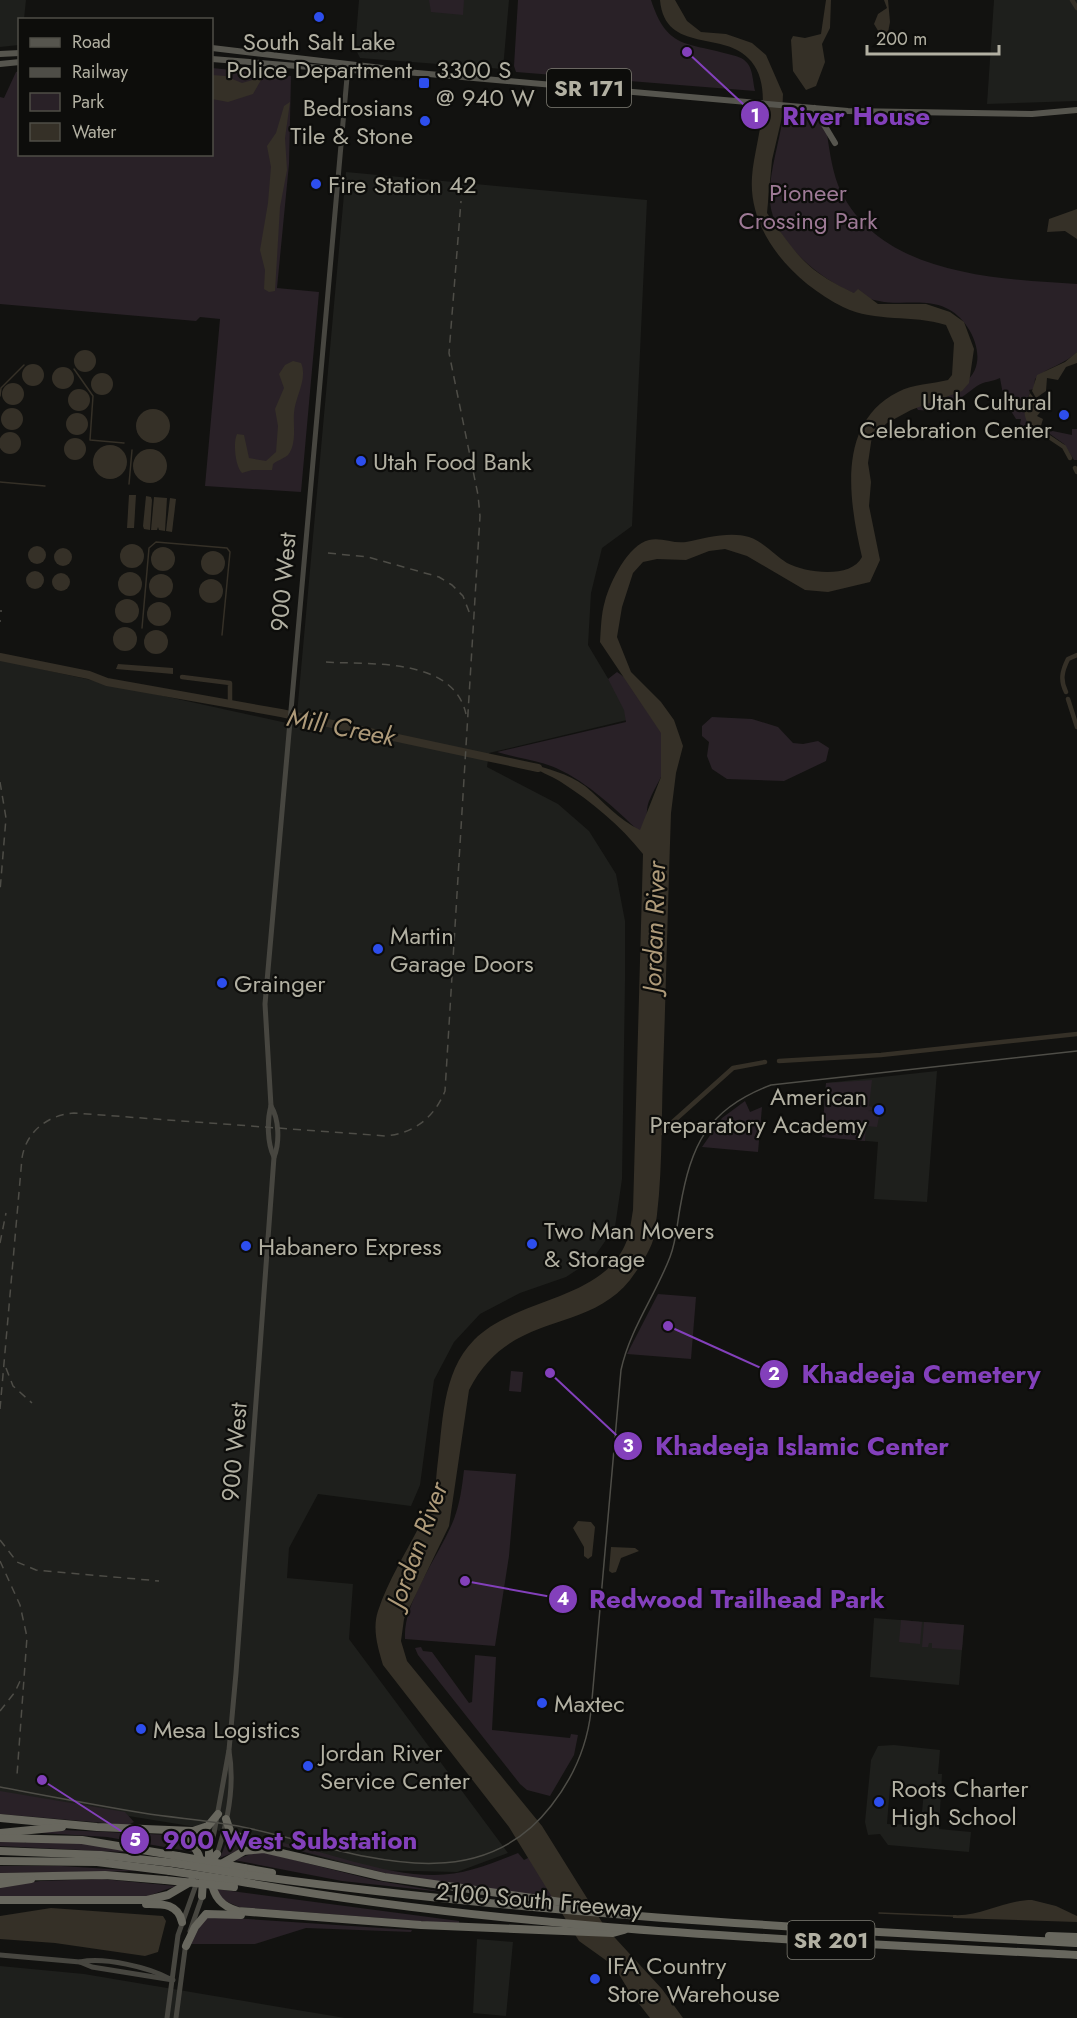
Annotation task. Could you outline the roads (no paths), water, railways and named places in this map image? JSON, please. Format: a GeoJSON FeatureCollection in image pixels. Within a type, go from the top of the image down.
{"type":"FeatureCollection","features":[{"type":"Feature","properties":{"kind":"highway"},"geometry":{"type":"LineString","coordinates":[[0,1818],[163,1831],[201,1830],[218,1814]]}},
{"type":"Feature","properties":{"kind":"highway"},"geometry":{"type":"LineString","coordinates":[[226,1819],[231,1834],[238,1838],[363,1872]]}},
{"type":"Feature","properties":{"kind":"highway"},"geometry":{"type":"LineString","coordinates":[[0,1835],[43,1827],[97,1827]]}},
{"type":"Feature","properties":{"kind":"highway"},"geometry":{"type":"LineString","coordinates":[[163,1831],[179,1835],[194,1847],[213,1892],[226,1906],[238,1911],[421,1925],[613,1933],[630,1928]]}},
{"type":"Feature","properties":{"kind":"highway"},"geometry":{"type":"LineString","coordinates":[[0,1835],[100,1842],[174,1863],[239,1877]]}},
{"type":"Feature","properties":{"kind":"highway"},"geometry":{"type":"LineString","coordinates":[[108,1901],[161,1897],[232,1857],[258,1848],[363,1872],[607,1911]]}},
{"type":"Feature","properties":{"kind":"highway"},"geometry":{"type":"LineString","coordinates":[[0,1851],[101,1855],[174,1863],[239,1877]]}},
{"type":"Feature","properties":{"kind":"highway"},"geometry":{"type":"LineString","coordinates":[[196,1887],[213,1853]]}},
{"type":"Feature","properties":{"kind":"highway"},"geometry":{"type":"LineString","coordinates":[[0,1861],[174,1863]]}},
{"type":"Feature","properties":{"kind":"highway"},"geometry":{"type":"LineString","coordinates":[[202,1896],[206,1871]]}},
{"type":"Feature","properties":{"kind":"highway"},"geometry":{"type":"LineString","coordinates":[[0,1876],[67,1875],[165,1880],[239,1877]]}},
{"type":"Feature","properties":{"kind":"highway"},"geometry":{"type":"LineString","coordinates":[[0,1884],[46,1876]]}},
{"type":"Feature","properties":{"kind":"highway","name":"2100 South Freeway"},"geometry":{"type":"LineString","coordinates":[[239,1877],[563,1911],[607,1911]]}},
{"type":"Feature","properties":{"kind":"highway","name":"2100 South Freeway"},"geometry":{"type":"LineString","coordinates":[[239,1877],[284,1891],[410,1908],[556,1923],[1077,1956]]}},
{"type":"Feature","properties":{"kind":"highway"},"geometry":{"type":"LineString","coordinates":[[0,1900],[108,1901],[167,1905],[177,1910],[183,1922]]}},
{"type":"Feature","properties":{"kind":"highway","name":"SR 201"},"geometry":{"type":"LineString","coordinates":[[607,1911],[676,1913],[690,1919],[1077,1943]]}},
{"type":"Feature","properties":{"kind":"highway"},"geometry":{"type":"LineString","coordinates":[[186,1946],[195,1927],[206,1914],[280,1914]]}},
{"type":"Feature","properties":{"kind":"highway"},"geometry":{"type":"LineString","coordinates":[[968,1937],[995,1934],[1077,1937]]}},
{"type":"Feature","properties":{"kind":"highway"},"geometry":{"type":"LineString","coordinates":[[1033,1953],[1077,1961]]}},
{"type":"Feature","properties":{"kind":"main road","name":"SR 171"},"geometry":{"type":"LineString","coordinates":[[213,48],[348,62],[406,72]]}},
{"type":"Feature","properties":{"kind":"main road"},"geometry":{"type":"LineString","coordinates":[[0,54],[18,53]]}},
{"type":"Feature","properties":{"kind":"main road","name":"SR 171"},"geometry":{"type":"LineString","coordinates":[[213,59],[347,70],[406,72],[814,108],[929,113],[1041,113],[1077,110]]}},
{"type":"Feature","properties":{"kind":"main road","name":"900 West"},"geometry":{"type":"LineString","coordinates":[[213,1853],[229,1750],[274,1157],[277,1149],[276,1121],[271,1106],[265,1004],[348,62]]}},
{"type":"Feature","properties":{"kind":"main road"},"geometry":{"type":"LineString","coordinates":[[0,64],[18,63]]}},
{"type":"Feature","properties":{"kind":"main road"},"geometry":{"type":"LineString","coordinates":[[814,108],[835,143]]}},
{"type":"Feature","properties":{"kind":"main road","name":"900 West"},"geometry":{"type":"LineString","coordinates":[[213,1853],[226,1819],[232,1769],[229,1750]]}},
{"type":"Feature","properties":{"kind":"main road"},"geometry":{"type":"LineString","coordinates":[[167,2018],[171,1980],[183,1922],[196,1887]]}},
{"type":"Feature","properties":{"kind":"main road"},"geometry":{"type":"LineString","coordinates":[[176,2018],[186,1946],[202,1896]]}},
{"type":"Feature","properties":{"kind":"main road"},"geometry":{"type":"LineString","coordinates":[[0,1955],[80,1962],[102,1969],[180,1981]]}},
{"type":"Feature","properties":{"kind":"water","name":"Jordan River"},"geometry":{"type":"Polygon","coordinates":[[[660,0],[675,0],[687,21],[701,32],[726,34],[752,43],[766,55],[783,94],[782,117],[772,160],[767,213],[795,251],[824,277],[854,293],[858,289],[878,304],[926,304],[950,312],[964,322],[974,349],[969,383],[962,391],[911,410],[887,423],[872,436],[868,463],[871,482],[869,506],[880,560],[870,582],[828,592],[805,590],[747,556],[725,549],[709,551],[686,560],[657,559],[643,562],[633,573],[622,607],[617,637],[631,672],[661,702],[674,720],[683,746],[676,773],[671,813],[661,1154],[659,1196],[653,1241],[630,1280],[612,1297],[592,1309],[526,1334],[505,1347],[486,1364],[469,1390],[449,1526],[404,1619],[401,1641],[407,1661],[542,1826],[605,1927],[662,1989],[683,2018],[650,2018],[629,1991],[614,1966],[579,1941],[509,1827],[383,1665],[376,1638],[376,1618],[383,1596],[433,1496],[445,1401],[455,1368],[463,1353],[491,1326],[597,1278],[613,1263],[625,1245],[630,1228],[633,1210],[643,854],[625,833],[595,806],[561,782],[528,763],[557,772],[585,786],[618,816],[640,830],[661,777],[661,733],[600,642],[605,601],[611,584],[627,556],[641,543],[649,540],[686,542],[718,536],[742,535],[764,545],[795,567],[828,572],[848,569],[862,557],[853,512],[851,488],[856,443],[864,423],[878,406],[898,392],[948,380],[952,375],[954,343],[946,325],[868,315],[843,307],[808,285],[778,254],[766,237],[753,198],[752,177],[763,102],[758,73],[751,61],[740,51],[684,35],[673,28],[664,17],[660,0]]]}},
{"type":"Feature","properties":{"kind":"water"},"geometry":{"type":"Polygon","coordinates":[[[826,0],[831,0],[830,28],[822,44],[825,62],[816,86],[806,90],[793,71],[791,40],[793,36],[805,38],[821,34],[826,0]]]}},
{"type":"Feature","properties":{"kind":"water"},"geometry":{"type":"Polygon","coordinates":[[[884,0],[888,0],[890,22],[887,38],[883,39],[874,24],[878,14],[887,8],[884,0]]]}},
{"type":"Feature","properties":{"kind":"water"},"geometry":{"type":"Polygon","coordinates":[[[213,75],[225,76],[242,83],[259,78],[261,80],[253,94],[228,102],[213,99],[213,75]]]}},
{"type":"Feature","properties":{"kind":"water"},"geometry":{"type":"Polygon","coordinates":[[[290,102],[285,138],[287,170],[280,207],[275,291],[269,292],[264,289],[265,270],[260,250],[271,167],[267,146],[276,133],[284,106],[290,102]]]}},
{"type":"Feature","properties":{"kind":"water"},"geometry":{"type":"Polygon","coordinates":[[[1077,209],[1077,239],[1065,231],[1047,232],[1049,219],[1077,209]]]}},
{"type":"Feature","properties":{"kind":"water"},"geometry":{"type":"Polygon","coordinates":[[[85,350],[93,353],[96,361],[93,369],[85,372],[77,369],[74,361],[77,353],[85,350]]]}},
{"type":"Feature","properties":{"kind":"water"},"geometry":{"type":"Polygon","coordinates":[[[1077,352],[1077,363],[1066,367],[1058,380],[1047,378],[1046,391],[1036,398],[1032,391],[1037,375],[1065,362],[1077,352]]]}},
{"type":"Feature","properties":{"kind":"water"},"geometry":{"type":"Polygon","coordinates":[[[293,361],[301,363],[303,375],[294,413],[294,440],[291,451],[273,464],[272,470],[252,470],[242,473],[235,454],[237,434],[244,435],[249,458],[266,461],[276,452],[278,426],[275,409],[284,388],[279,374],[285,365],[293,361]]]}},
{"type":"Feature","properties":{"kind":"water"},"geometry":{"type":"Polygon","coordinates":[[[33,364],[41,367],[44,375],[41,383],[33,386],[25,383],[22,375],[25,367],[33,364]]]}},
{"type":"Feature","properties":{"kind":"water"},"geometry":{"type":"Polygon","coordinates":[[[63,367],[71,370],[74,378],[71,386],[63,389],[55,386],[52,378],[55,370],[63,367]]]}},
{"type":"Feature","properties":{"kind":"water"},"geometry":{"type":"Polygon","coordinates":[[[102,373],[110,376],[113,384],[110,392],[102,395],[94,392],[91,384],[94,376],[102,373]]]}},
{"type":"Feature","properties":{"kind":"water"},"geometry":{"type":"Polygon","coordinates":[[[13,383],[21,386],[24,394],[21,402],[13,405],[5,402],[2,394],[5,386],[13,383]]]}},
{"type":"Feature","properties":{"kind":"water"},"geometry":{"type":"Polygon","coordinates":[[[79,389],[87,392],[90,400],[87,408],[79,411],[71,408],[68,400],[71,392],[79,389]]]}},
{"type":"Feature","properties":{"kind":"water"},"geometry":{"type":"Polygon","coordinates":[[[1030,393],[1043,409],[1037,416],[1043,419],[1038,436],[1025,416],[1025,405],[1030,393]]]}},
{"type":"Feature","properties":{"kind":"water"},"geometry":{"type":"Polygon","coordinates":[[[12,408],[20,411],[23,419],[20,427],[12,430],[4,427],[1,419],[4,411],[12,408]]]}},
{"type":"Feature","properties":{"kind":"water"},"geometry":{"type":"Polygon","coordinates":[[[153,409],[165,414],[170,426],[165,438],[153,443],[141,438],[136,426],[141,414],[153,409]]]}},
{"type":"Feature","properties":{"kind":"water"},"geometry":{"type":"Polygon","coordinates":[[[77,413],[85,416],[88,424],[85,432],[77,435],[69,432],[66,424],[69,416],[77,413]]]}},
{"type":"Feature","properties":{"kind":"water"},"geometry":{"type":"Polygon","coordinates":[[[10,432],[18,435],[21,443],[18,451],[10,454],[2,451],[-1,443],[2,435],[10,432]]]}},
{"type":"Feature","properties":{"kind":"water"},"geometry":{"type":"Polygon","coordinates":[[[75,438],[83,441],[86,449],[83,457],[75,460],[67,457],[64,449],[67,441],[75,438]]]}},
{"type":"Feature","properties":{"kind":"water"},"geometry":{"type":"Polygon","coordinates":[[[110,445],[122,450],[127,462],[122,474],[110,479],[98,474],[93,462],[98,450],[110,445]]]}},
{"type":"Feature","properties":{"kind":"water"},"geometry":{"type":"Polygon","coordinates":[[[150,449],[162,454],[167,466],[162,478],[150,483],[138,478],[133,466],[138,454],[150,449]]]}},
{"type":"Feature","properties":{"kind":"water"},"geometry":{"type":"Polygon","coordinates":[[[129,495],[136,495],[134,528],[127,528],[129,495]]]}},
{"type":"Feature","properties":{"kind":"water"},"geometry":{"type":"Polygon","coordinates":[[[146,496],[151,497],[152,500],[150,530],[144,529],[143,526],[146,496]]]}},
{"type":"Feature","properties":{"kind":"water"},"geometry":{"type":"Polygon","coordinates":[[[154,497],[167,498],[165,531],[159,530],[158,527],[157,530],[151,530],[154,497]]]}},
{"type":"Feature","properties":{"kind":"water"},"geometry":{"type":"Polygon","coordinates":[[[170,498],[176,499],[172,532],[166,531],[170,498]]]}},
{"type":"Feature","properties":{"kind":"water"},"geometry":{"type":"Polygon","coordinates":[[[127,544],[137,544],[144,551],[144,561],[137,568],[127,568],[120,561],[120,551],[127,544]]]}},
{"type":"Feature","properties":{"kind":"water"},"geometry":{"type":"Polygon","coordinates":[[[37,546],[43,549],[46,555],[43,561],[37,564],[31,561],[28,555],[31,549],[37,546]]]}},
{"type":"Feature","properties":{"kind":"water"},"geometry":{"type":"Polygon","coordinates":[[[158,547],[168,547],[175,554],[175,564],[168,571],[158,571],[151,564],[151,554],[158,547]]]}},
{"type":"Feature","properties":{"kind":"water"},"geometry":{"type":"Polygon","coordinates":[[[63,548],[69,551],[72,557],[69,563],[63,566],[57,563],[54,557],[57,551],[63,548]]]}},
{"type":"Feature","properties":{"kind":"water"},"geometry":{"type":"Polygon","coordinates":[[[208,551],[218,551],[225,558],[225,568],[218,575],[208,575],[201,568],[201,558],[208,551]]]}},
{"type":"Feature","properties":{"kind":"water"},"geometry":{"type":"Polygon","coordinates":[[[35,571],[41,574],[44,580],[41,586],[35,589],[29,586],[26,580],[29,574],[35,571]]]}},
{"type":"Feature","properties":{"kind":"water"},"geometry":{"type":"Polygon","coordinates":[[[125,572],[135,572],[142,579],[142,589],[135,596],[125,596],[118,589],[118,579],[125,572]]]}},
{"type":"Feature","properties":{"kind":"water"},"geometry":{"type":"Polygon","coordinates":[[[61,573],[67,576],[70,582],[67,588],[61,591],[55,588],[52,582],[55,576],[61,573]]]}},
{"type":"Feature","properties":{"kind":"water"},"geometry":{"type":"Polygon","coordinates":[[[156,574],[166,574],[173,581],[173,591],[166,598],[156,598],[149,591],[149,581],[156,574]]]}},
{"type":"Feature","properties":{"kind":"water"},"geometry":{"type":"Polygon","coordinates":[[[206,579],[216,579],[223,586],[223,596],[216,603],[206,603],[199,596],[199,586],[206,579]]]}},
{"type":"Feature","properties":{"kind":"water"},"geometry":{"type":"Polygon","coordinates":[[[122,599],[132,599],[139,606],[139,616],[132,623],[122,623],[115,616],[115,606],[122,599]]]}},
{"type":"Feature","properties":{"kind":"water"},"geometry":{"type":"Polygon","coordinates":[[[154,602],[164,602],[171,609],[171,619],[164,626],[154,626],[147,619],[147,609],[154,602]]]}},
{"type":"Feature","properties":{"kind":"water"},"geometry":{"type":"Polygon","coordinates":[[[120,627],[130,627],[137,634],[137,644],[130,651],[120,651],[113,644],[113,634],[120,627]]]}},
{"type":"Feature","properties":{"kind":"water"},"geometry":{"type":"Polygon","coordinates":[[[151,630],[161,630],[168,637],[168,647],[161,654],[151,654],[144,647],[144,637],[151,630]]]}},
{"type":"Feature","properties":{"kind":"water"},"geometry":{"type":"Polygon","coordinates":[[[118,664],[173,668],[173,674],[116,669],[118,664]]]}},
{"type":"Feature","properties":{"kind":"water"},"geometry":{"type":"Polygon","coordinates":[[[578,1521],[591,1522],[595,1527],[592,1556],[588,1559],[584,1556],[584,1547],[573,1528],[578,1521]]]}},
{"type":"Feature","properties":{"kind":"water"},"geometry":{"type":"Polygon","coordinates":[[[611,1547],[635,1548],[639,1551],[621,1558],[616,1572],[612,1573],[609,1571],[611,1547]]]}},
{"type":"Feature","properties":{"kind":"water"},"geometry":{"type":"Polygon","coordinates":[[[1032,1900],[1056,1906],[1077,1916],[1077,1922],[953,1918],[953,1915],[973,1914],[1032,1900]]]}},
{"type":"Feature","properties":{"kind":"water"},"geometry":{"type":"Polygon","coordinates":[[[51,1908],[163,1916],[166,1921],[158,1952],[145,1956],[55,1943],[0,1939],[0,1916],[51,1908]]]}},
{"type":"Feature","properties":{"kind":"waterway"},"geometry":{"type":"LineString","coordinates":[[1072,0],[1077,8]]}},
{"type":"Feature","properties":{"kind":"waterway"},"geometry":{"type":"LineString","coordinates":[[0,396],[1,388],[24,365]]}},
{"type":"Feature","properties":{"kind":"waterway"},"geometry":{"type":"LineString","coordinates":[[74,369],[93,396],[90,440],[124,443]]}},
{"type":"Feature","properties":{"kind":"waterway"},"geometry":{"type":"LineString","coordinates":[[1037,429],[1064,447],[1070,458]]}},
{"type":"Feature","properties":{"kind":"waterway"},"geometry":{"type":"LineString","coordinates":[[129,484],[132,450]]}},
{"type":"Feature","properties":{"kind":"waterway"},"geometry":{"type":"LineString","coordinates":[[1075,468],[1077,472]]}},
{"type":"Feature","properties":{"kind":"waterway"},"geometry":{"type":"LineString","coordinates":[[0,482],[45,486]]}},
{"type":"Feature","properties":{"kind":"waterway"},"geometry":{"type":"LineString","coordinates":[[142,628],[149,548],[156,542],[227,548],[230,552],[222,635]]}},
{"type":"Feature","properties":{"kind":"waterway"},"geometry":{"type":"LineString","coordinates":[[1066,692],[1062,679],[1064,668],[1068,659],[1077,655]]}},
{"type":"Feature","properties":{"kind":"waterway","name":"Mill Creek"},"geometry":{"type":"LineString","coordinates":[[0,657],[89,675],[107,682],[281,713],[538,768]]}},
{"type":"Feature","properties":{"kind":"waterway"},"geometry":{"type":"LineString","coordinates":[[182,677],[230,683],[230,704]]}},
{"type":"Feature","properties":{"kind":"waterway"},"geometry":{"type":"LineString","coordinates":[[1068,699],[1077,727]]}},
{"type":"Feature","properties":{"kind":"waterway"},"geometry":{"type":"LineString","coordinates":[[779,1061],[881,1055],[1077,1034]]}},
{"type":"Feature","properties":{"kind":"waterway"},"geometry":{"type":"LineString","coordinates":[[657,1136],[733,1068],[765,1062]]}},
{"type":"Feature","properties":{"kind":"waterway"},"geometry":{"type":"LineString","coordinates":[[879,1913],[953,1916]]}},
{"type":"Feature","properties":{"kind":"tram line"},"geometry":{"type":"LineString","coordinates":[[0,1787],[143,1813],[238,1826],[361,1856],[403,1862],[444,1863],[483,1855],[519,1837],[559,1795],[578,1762],[586,1737],[591,1711],[621,1370],[630,1341],[670,1257],[684,1186],[697,1148],[706,1132],[731,1105],[771,1085],[1077,1051]]}},
{"type":"Feature","properties":{"kind":"railway"},"geometry":{"type":"LineString","coordinates":[[0,1409],[22,1158],[28,1140],[39,1126],[55,1117],[74,1113],[386,1136],[405,1132],[422,1122],[435,1109],[445,1091],[480,516],[478,495],[449,353],[461,201]]}},
{"type":"Feature","properties":{"kind":"railway"},"geometry":{"type":"LineString","coordinates":[[328,553],[368,557],[439,577],[463,596],[471,617]]}},
{"type":"Feature","properties":{"kind":"railway"},"geometry":{"type":"LineString","coordinates":[[326,662],[387,665],[428,673],[445,682],[458,696],[466,714]]}},
{"type":"Feature","properties":{"kind":"railway"},"geometry":{"type":"LineString","coordinates":[[0,782],[6,818],[0,891]]}},
{"type":"Feature","properties":{"kind":"railway"},"geometry":{"type":"LineString","coordinates":[[0,1243],[6,1213]]}},
{"type":"Feature","properties":{"kind":"railway"},"geometry":{"type":"LineString","coordinates":[[6,1368],[13,1386],[32,1403]]}},
{"type":"Feature","properties":{"kind":"railway"},"geometry":{"type":"LineString","coordinates":[[0,1540],[17,1562],[36,1570],[159,1581]]}},
{"type":"Feature","properties":{"kind":"railway"},"geometry":{"type":"LineString","coordinates":[[0,1561],[20,1605],[27,1637],[17,1775]]}},
{"type":"Feature","properties":{"kind":"railway"},"geometry":{"type":"LineString","coordinates":[[0,1711],[15,1692],[21,1679]]}},
{"type":"Feature","properties":{"kind":"place","name":"South Salt Lake Police Department"},"geometry":{"type":"Point","coordinates":[319,17]}},
{"type":"Feature","properties":{"kind":"place","name":"River House"},"geometry":{"type":"Point","coordinates":[687,52]}},
{"type":"Feature","properties":{"kind":"place","name":"3300 S @ 940 W"},"geometry":{"type":"Point","coordinates":[424,83]}},
{"type":"Feature","properties":{"kind":"place","name":"Bedrosians Tile & Stone"},"geometry":{"type":"Point","coordinates":[425,121]}},
{"type":"Feature","properties":{"kind":"place","name":"Fire Station 42"},"geometry":{"type":"Point","coordinates":[316,184]}},
{"type":"Feature","properties":{"kind":"place","name":"Utah Cultural Celebration Center"},"geometry":{"type":"Point","coordinates":[1064,415]}},
{"type":"Feature","properties":{"kind":"place","name":"Utah Food Bank"},"geometry":{"type":"Point","coordinates":[361,461]}},
{"type":"Feature","properties":{"kind":"place","name":"Martin Garage Doors"},"geometry":{"type":"Point","coordinates":[378,949]}},
{"type":"Feature","properties":{"kind":"place","name":"Grainger"},"geometry":{"type":"Point","coordinates":[222,983]}},
{"type":"Feature","properties":{"kind":"place","name":"American Preparatory Academy"},"geometry":{"type":"Point","coordinates":[879,1110]}},
{"type":"Feature","properties":{"kind":"place","name":"Two Man Movers & Storage"},"geometry":{"type":"Point","coordinates":[532,1244]}},
{"type":"Feature","properties":{"kind":"place","name":"Habanero Express"},"geometry":{"type":"Point","coordinates":[246,1246]}},
{"type":"Feature","properties":{"kind":"place","name":"Khadeeja Cemetery"},"geometry":{"type":"Point","coordinates":[668,1326]}},
{"type":"Feature","properties":{"kind":"place","name":"Khadeeja Islamic Center"},"geometry":{"type":"Point","coordinates":[550,1373]}},
{"type":"Feature","properties":{"kind":"place","name":"Redwood Trailhead Park"},"geometry":{"type":"Point","coordinates":[465,1581]}},
{"type":"Feature","properties":{"kind":"place","name":"Maxtec"},"geometry":{"type":"Point","coordinates":[542,1703]}},
{"type":"Feature","properties":{"kind":"place","name":"Mesa Logistics"},"geometry":{"type":"Point","coordinates":[141,1729]}},
{"type":"Feature","properties":{"kind":"place","name":"Jordan River Service Center"},"geometry":{"type":"Point","coordinates":[308,1766]}},
{"type":"Feature","properties":{"kind":"place","name":"900 West Substation"},"geometry":{"type":"Point","coordinates":[42,1780]}},
{"type":"Feature","properties":{"kind":"place","name":"Roots Charter High School"},"geometry":{"type":"Point","coordinates":[879,1802]}},
{"type":"Feature","properties":{"kind":"place","name":"IFA Country Store Warehouse"},"geometry":{"type":"Point","coordinates":[595,1979]}},
{"type":"Feature","properties":{"kind":"park label","name":"Pioneer Crossing Park"},"geometry":{"type":"Point","coordinates":[808,206]}}]}
